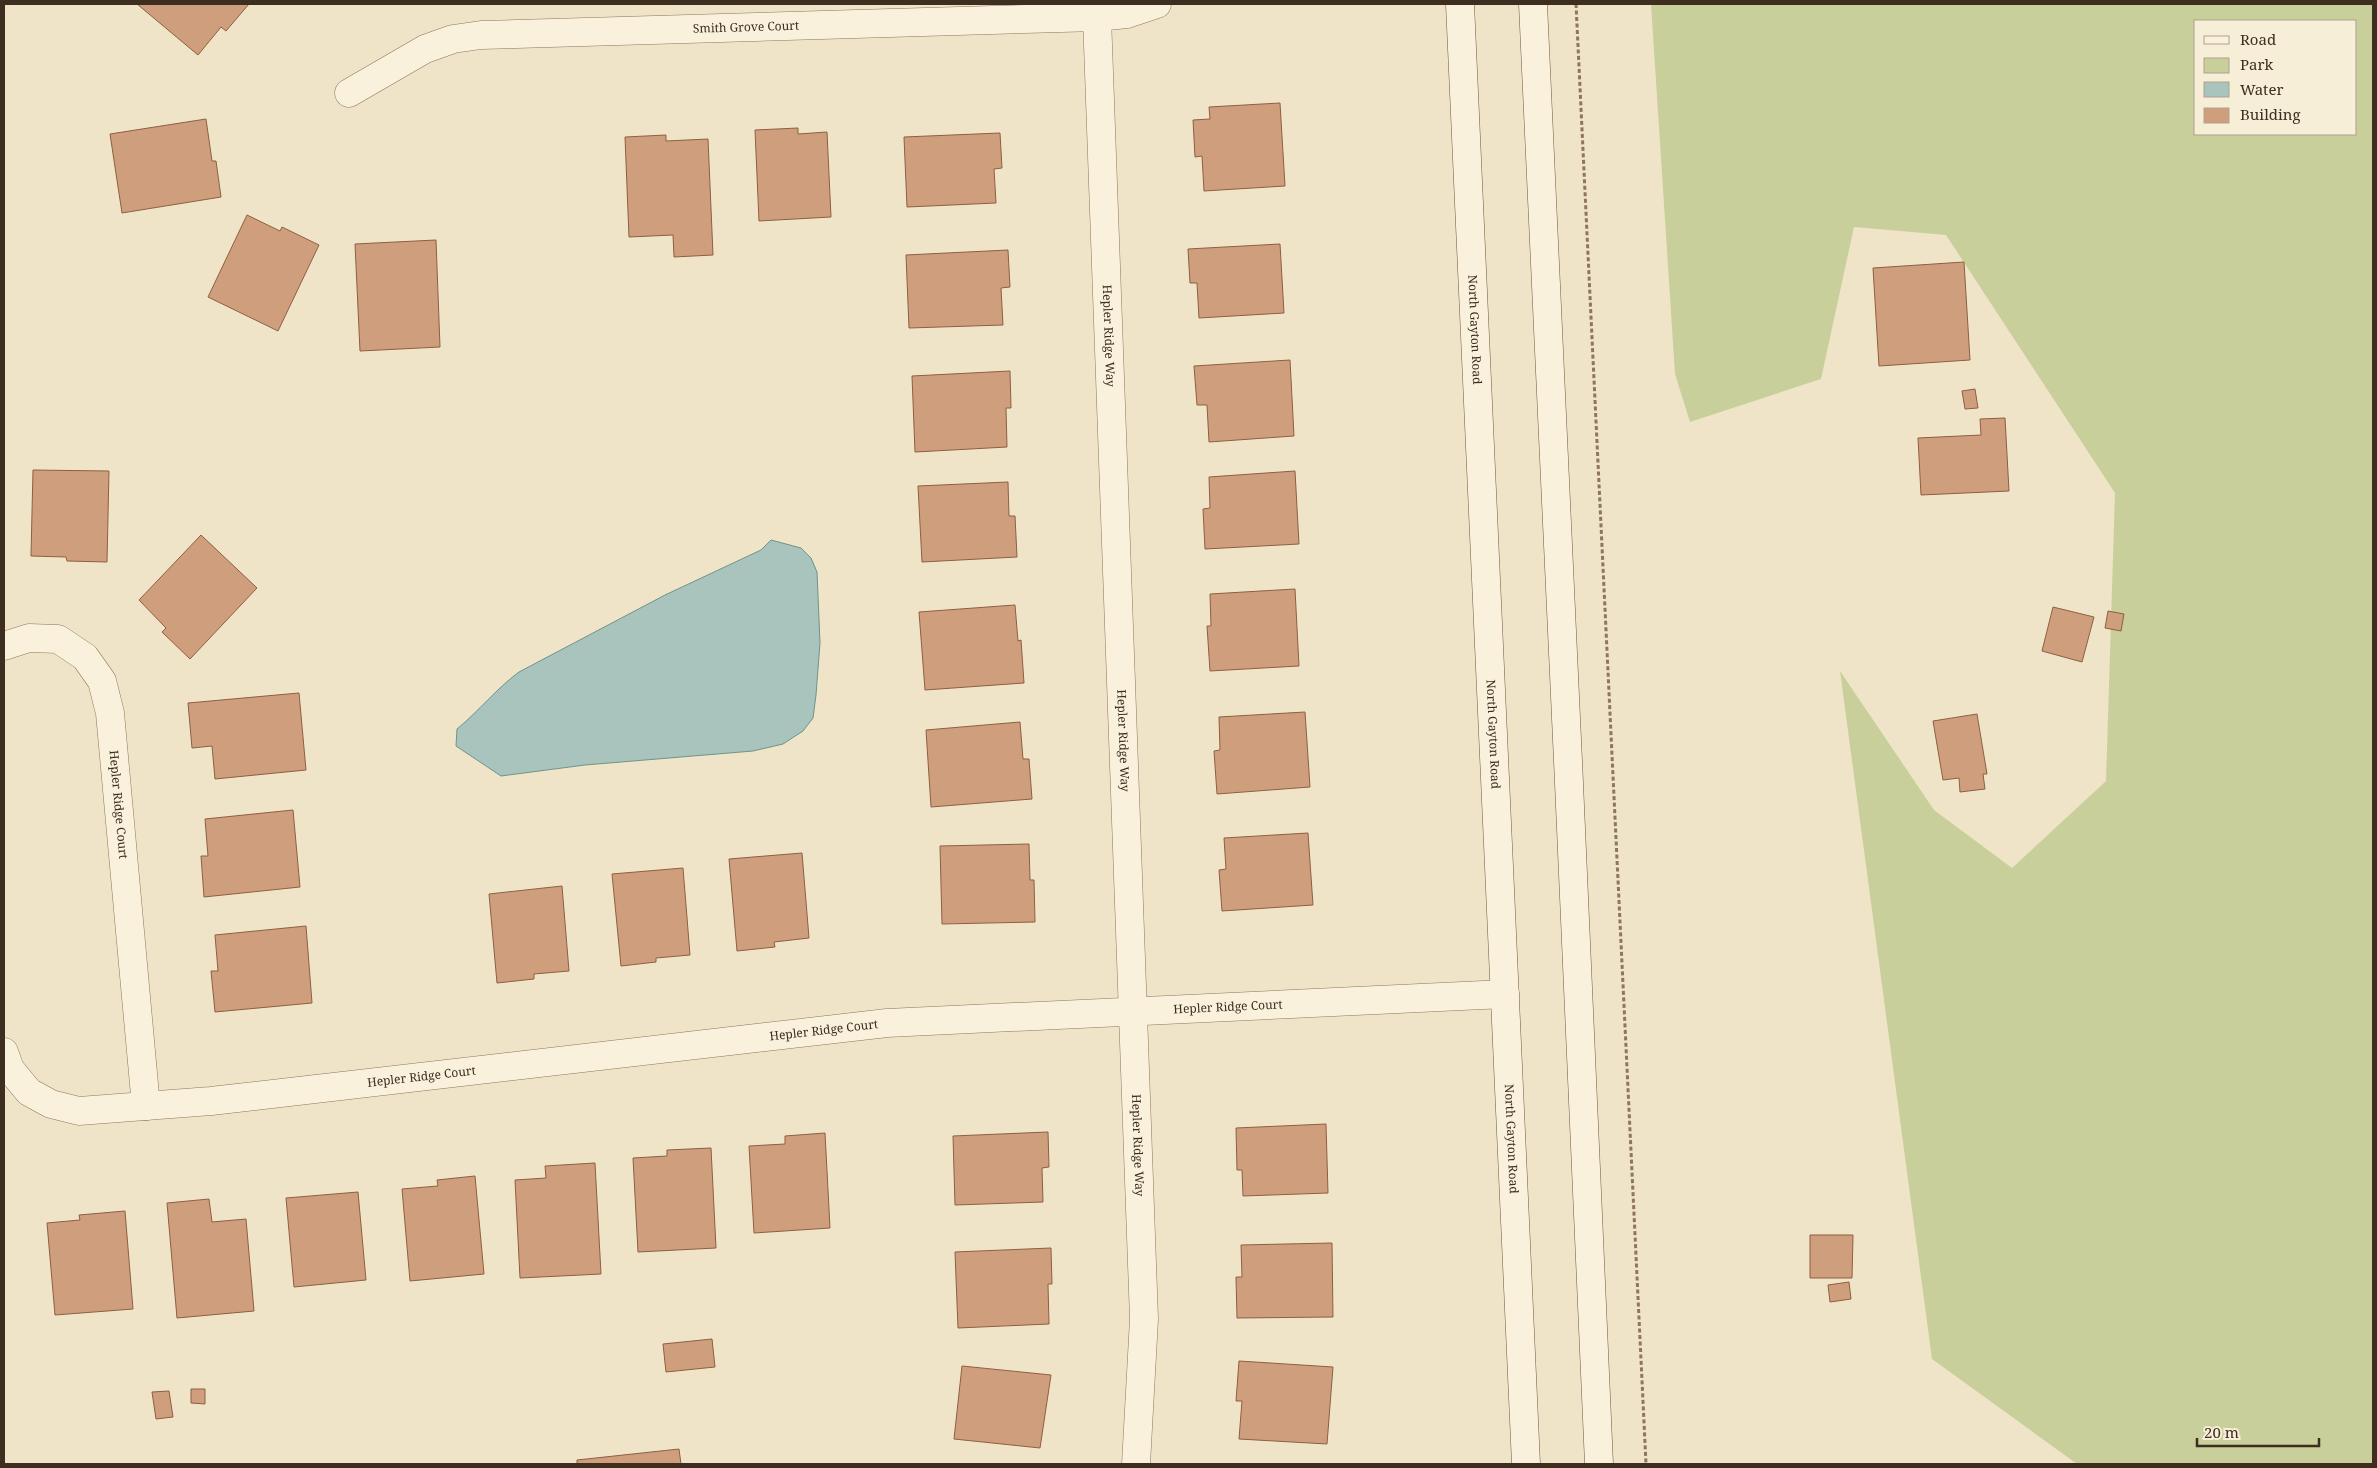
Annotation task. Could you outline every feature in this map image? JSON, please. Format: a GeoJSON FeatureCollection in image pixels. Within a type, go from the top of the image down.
{"type":"FeatureCollection","features":[{"type":"Feature","properties":{"kind":"street","name":"Smith Grove Court"},"geometry":{"type":"LineString","coordinates":[[349,93],[425,49],[453,38],[480,35],[709,16],[1097,17],[1127,14],[1157,4]]}},
{"type":"Feature","properties":{"kind":"street","name":"North Gayton Road"},"geometry":{"type":"LineString","coordinates":[[1460,4],[1526,1464]]}},
{"type":"Feature","properties":{"kind":"street"},"geometry":{"type":"LineString","coordinates":[[1533,4],[1560,624],[1583,1071],[1599,1464]]}},
{"type":"Feature","properties":{"kind":"street","name":"Hepler Ridge Way"},"geometry":{"type":"LineString","coordinates":[[1097,17],[1131,1012],[1144,1319],[1136,1464]]}},
{"type":"Feature","properties":{"kind":"street","name":"Hepler Ridge Court"},"geometry":{"type":"LineString","coordinates":[[4,646],[29,638],[58,639],[86,657],[102,681],[110,713],[146,1106]]}},
{"type":"Feature","properties":{"kind":"street","name":"Hepler Ridge Court"},"geometry":{"type":"LineString","coordinates":[[4,1052],[10,1069],[29,1092],[51,1104],[79,1111],[210,1102],[887,1023],[1505,994]]}},
{"type":"Feature","properties":{"kind":"path"},"geometry":{"type":"LineString","coordinates":[[1576,4],[1646,1464]]}},
{"type":"Feature","properties":{"kind":"green space"},"geometry":{"type":"Polygon","coordinates":[[[1651,4],[2373,4],[2373,1464],[2077,1464],[1932,1359],[1840,671],[1934,810],[2012,868],[2106,781],[2115,493],[1946,235],[1854,227],[1821,379],[1690,422],[1675,374],[1651,4]]]}},
{"type":"Feature","properties":{"kind":"water"},"geometry":{"type":"Polygon","coordinates":[[[771,540],[801,548],[811,558],[817,572],[820,643],[816,695],[813,718],[803,731],[783,744],[753,751],[585,765],[501,776],[456,746],[457,729],[519,672],[665,595],[761,550],[771,540]]]}},
{"type":"Feature","properties":{"kind":"building"},"geometry":{"type":"Polygon","coordinates":[[[137,4],[249,4],[226,31],[221,27],[198,55],[137,4]]]}},
{"type":"Feature","properties":{"kind":"building"},"geometry":{"type":"Polygon","coordinates":[[[1280,103],[1285,186],[1204,191],[1202,156],[1195,157],[1193,120],[1210,119],[1209,107],[1280,103]]]}},
{"type":"Feature","properties":{"kind":"building"},"geometry":{"type":"Polygon","coordinates":[[[206,119],[212,161],[216,161],[221,197],[122,213],[110,134],[206,119]]]}},
{"type":"Feature","properties":{"kind":"building"},"geometry":{"type":"Polygon","coordinates":[[[798,128],[798,134],[827,132],[831,217],[759,221],[755,130],[798,128]]]}},
{"type":"Feature","properties":{"kind":"building"},"geometry":{"type":"Polygon","coordinates":[[[1000,133],[1002,168],[994,169],[996,203],[907,207],[904,137],[1000,133]]]}},
{"type":"Feature","properties":{"kind":"building"},"geometry":{"type":"Polygon","coordinates":[[[666,135],[666,141],[708,139],[713,255],[674,257],[673,235],[629,237],[625,137],[666,135]]]}},
{"type":"Feature","properties":{"kind":"building"},"geometry":{"type":"Polygon","coordinates":[[[247,215],[280,231],[282,227],[319,245],[278,331],[208,297],[247,215]]]}},
{"type":"Feature","properties":{"kind":"building"},"geometry":{"type":"Polygon","coordinates":[[[436,240],[440,347],[360,351],[355,244],[436,240]]]}},
{"type":"Feature","properties":{"kind":"building"},"geometry":{"type":"Polygon","coordinates":[[[1280,244],[1284,313],[1199,318],[1197,283],[1190,283],[1188,249],[1280,244]]]}},
{"type":"Feature","properties":{"kind":"building"},"geometry":{"type":"Polygon","coordinates":[[[1008,250],[1010,287],[1001,288],[1003,325],[909,328],[906,255],[1008,250]]]}},
{"type":"Feature","properties":{"kind":"building"},"geometry":{"type":"Polygon","coordinates":[[[1964,262],[1970,360],[1879,366],[1873,268],[1964,262]]]}},
{"type":"Feature","properties":{"kind":"building"},"geometry":{"type":"Polygon","coordinates":[[[1290,360],[1294,436],[1209,442],[1207,405],[1197,405],[1194,366],[1290,360]]]}},
{"type":"Feature","properties":{"kind":"building"},"geometry":{"type":"Polygon","coordinates":[[[1010,371],[1011,408],[1006,408],[1007,447],[915,452],[912,376],[1010,371]]]}},
{"type":"Feature","properties":{"kind":"building"},"geometry":{"type":"Polygon","coordinates":[[[1975,389],[1978,408],[1965,409],[1962,391],[1975,389]]]}},
{"type":"Feature","properties":{"kind":"building"},"geometry":{"type":"Polygon","coordinates":[[[2005,418],[2009,491],[1921,495],[1918,438],[1981,435],[1980,419],[2005,418]]]}},
{"type":"Feature","properties":{"kind":"building"},"geometry":{"type":"Polygon","coordinates":[[[33,470],[109,471],[107,562],[67,561],[66,557],[31,556],[33,470]]]}},
{"type":"Feature","properties":{"kind":"building"},"geometry":{"type":"Polygon","coordinates":[[[1295,471],[1299,544],[1205,549],[1203,509],[1210,508],[1209,477],[1295,471]]]}},
{"type":"Feature","properties":{"kind":"building"},"geometry":{"type":"Polygon","coordinates":[[[1008,482],[1009,516],[1015,516],[1017,557],[922,562],[918,486],[1008,482]]]}},
{"type":"Feature","properties":{"kind":"building"},"geometry":{"type":"Polygon","coordinates":[[[201,535],[257,588],[190,659],[162,632],[166,628],[139,600],[201,535]]]}},
{"type":"Feature","properties":{"kind":"building"},"geometry":{"type":"Polygon","coordinates":[[[1295,589],[1299,666],[1210,671],[1207,626],[1211,626],[1210,594],[1295,589]]]}},
{"type":"Feature","properties":{"kind":"building"},"geometry":{"type":"Polygon","coordinates":[[[1015,605],[1018,641],[1021,640],[1024,683],[925,690],[919,612],[1015,605]]]}},
{"type":"Feature","properties":{"kind":"building"},"geometry":{"type":"Polygon","coordinates":[[[2053,607],[2094,617],[2082,662],[2042,651],[2053,607]]]}},
{"type":"Feature","properties":{"kind":"building"},"geometry":{"type":"Polygon","coordinates":[[[2108,611],[2124,614],[2121,631],[2105,628],[2108,611]]]}},
{"type":"Feature","properties":{"kind":"building"},"geometry":{"type":"Polygon","coordinates":[[[299,693],[306,770],[215,779],[212,746],[192,748],[188,703],[299,693]]]}},
{"type":"Feature","properties":{"kind":"building"},"geometry":{"type":"Polygon","coordinates":[[[1305,712],[1310,787],[1217,794],[1214,751],[1220,750],[1219,717],[1305,712]]]}},
{"type":"Feature","properties":{"kind":"building"},"geometry":{"type":"Polygon","coordinates":[[[1977,714],[1987,774],[1983,774],[1985,789],[1960,792],[1959,778],[1943,780],[1933,721],[1977,714]]]}},
{"type":"Feature","properties":{"kind":"building"},"geometry":{"type":"Polygon","coordinates":[[[1020,722],[1023,759],[1029,759],[1032,799],[931,807],[926,730],[1020,722]]]}},
{"type":"Feature","properties":{"kind":"building"},"geometry":{"type":"Polygon","coordinates":[[[293,810],[300,887],[204,897],[201,856],[208,856],[205,819],[293,810]]]}},
{"type":"Feature","properties":{"kind":"building"},"geometry":{"type":"Polygon","coordinates":[[[1308,833],[1313,905],[1222,911],[1219,870],[1226,869],[1224,838],[1308,833]]]}},
{"type":"Feature","properties":{"kind":"building"},"geometry":{"type":"Polygon","coordinates":[[[1029,844],[1030,880],[1034,880],[1035,922],[942,924],[940,846],[1029,844]]]}},
{"type":"Feature","properties":{"kind":"building"},"geometry":{"type":"Polygon","coordinates":[[[802,853],[809,938],[774,942],[775,947],[737,951],[729,859],[802,853]]]}},
{"type":"Feature","properties":{"kind":"building"},"geometry":{"type":"Polygon","coordinates":[[[683,868],[690,955],[656,958],[656,962],[621,966],[612,874],[683,868]]]}},
{"type":"Feature","properties":{"kind":"building"},"geometry":{"type":"Polygon","coordinates":[[[562,886],[569,971],[534,974],[534,979],[497,983],[489,894],[562,886]]]}},
{"type":"Feature","properties":{"kind":"building"},"geometry":{"type":"Polygon","coordinates":[[[306,926],[312,1003],[215,1012],[211,971],[218,971],[215,935],[306,926]]]}},
{"type":"Feature","properties":{"kind":"building"},"geometry":{"type":"Polygon","coordinates":[[[1326,1124],[1328,1193],[1243,1196],[1242,1170],[1237,1170],[1236,1128],[1326,1124]]]}},
{"type":"Feature","properties":{"kind":"building"},"geometry":{"type":"Polygon","coordinates":[[[1048,1132],[1049,1167],[1042,1168],[1043,1202],[955,1205],[953,1136],[1048,1132]]]}},
{"type":"Feature","properties":{"kind":"building"},"geometry":{"type":"Polygon","coordinates":[[[825,1133],[830,1228],[754,1233],[749,1146],[785,1144],[785,1136],[825,1133]]]}},
{"type":"Feature","properties":{"kind":"building"},"geometry":{"type":"Polygon","coordinates":[[[711,1148],[716,1248],[638,1252],[633,1158],[667,1156],[667,1150],[711,1148]]]}},
{"type":"Feature","properties":{"kind":"building"},"geometry":{"type":"Polygon","coordinates":[[[595,1163],[601,1274],[520,1278],[515,1180],[546,1178],[545,1166],[595,1163]]]}},
{"type":"Feature","properties":{"kind":"building"},"geometry":{"type":"Polygon","coordinates":[[[475,1176],[484,1274],[410,1281],[402,1189],[438,1186],[437,1180],[475,1176]]]}},
{"type":"Feature","properties":{"kind":"building"},"geometry":{"type":"Polygon","coordinates":[[[358,1192],[366,1280],[294,1287],[286,1198],[358,1192]]]}},
{"type":"Feature","properties":{"kind":"building"},"geometry":{"type":"Polygon","coordinates":[[[209,1199],[212,1222],[246,1219],[254,1311],[177,1318],[167,1203],[209,1199]]]}},
{"type":"Feature","properties":{"kind":"building"},"geometry":{"type":"Polygon","coordinates":[[[125,1211],[133,1309],[55,1315],[47,1223],[80,1220],[79,1215],[125,1211]]]}},
{"type":"Feature","properties":{"kind":"building"},"geometry":{"type":"Polygon","coordinates":[[[1810,1235],[1853,1235],[1852,1278],[1810,1278],[1810,1235]]]}},
{"type":"Feature","properties":{"kind":"building"},"geometry":{"type":"Polygon","coordinates":[[[1332,1243],[1333,1317],[1237,1318],[1236,1277],[1242,1277],[1241,1245],[1332,1243]]]}},
{"type":"Feature","properties":{"kind":"building"},"geometry":{"type":"Polygon","coordinates":[[[1051,1248],[1052,1284],[1048,1284],[1049,1324],[958,1328],[955,1252],[1051,1248]]]}},
{"type":"Feature","properties":{"kind":"building"},"geometry":{"type":"Polygon","coordinates":[[[1849,1282],[1851,1299],[1830,1302],[1828,1285],[1849,1282]]]}},
{"type":"Feature","properties":{"kind":"building"},"geometry":{"type":"Polygon","coordinates":[[[712,1339],[715,1367],[666,1372],[663,1344],[712,1339]]]}},
{"type":"Feature","properties":{"kind":"building"},"geometry":{"type":"Polygon","coordinates":[[[1239,1361],[1333,1367],[1327,1444],[1239,1439],[1242,1401],[1236,1401],[1239,1361]]]}},
{"type":"Feature","properties":{"kind":"building"},"geometry":{"type":"Polygon","coordinates":[[[962,1366],[1051,1375],[1040,1448],[954,1439],[962,1366]]]}},
{"type":"Feature","properties":{"kind":"building"},"geometry":{"type":"Polygon","coordinates":[[[191,1389],[205,1389],[205,1404],[191,1403],[191,1389]]]}},
{"type":"Feature","properties":{"kind":"building"},"geometry":{"type":"Polygon","coordinates":[[[169,1391],[173,1417],[156,1419],[152,1392],[169,1391]]]}},
{"type":"Feature","properties":{"kind":"building"},"geometry":{"type":"Polygon","coordinates":[[[679,1449],[681,1464],[577,1464],[577,1460],[679,1449]]]}}]}
